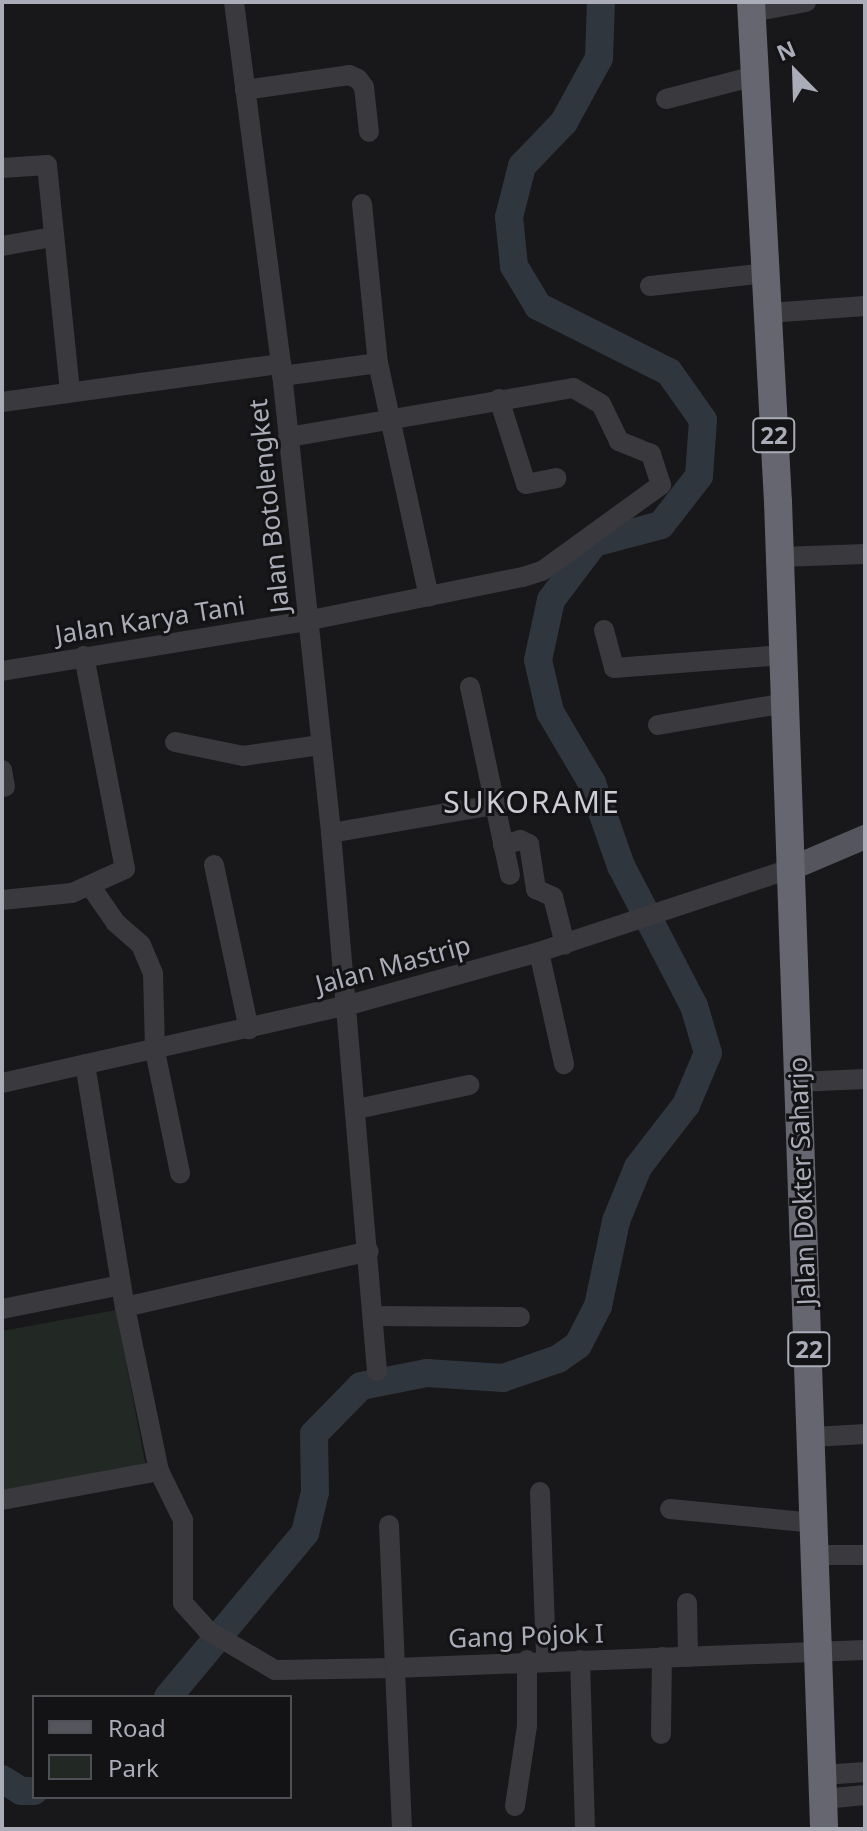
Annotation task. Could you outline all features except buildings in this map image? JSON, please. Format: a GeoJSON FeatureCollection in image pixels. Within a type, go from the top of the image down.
{"type":"FeatureCollection","features":[{"type":"Feature","properties":{"kind":"highway","name":"22"},"geometry":{"type":"LineString","coordinates":[[751,7],[769,313],[790,869]]}},
{"type":"Feature","properties":{"kind":"highway","name":"Jalan Dokter Saharjo"},"geometry":{"type":"LineString","coordinates":[[790,869],[813,1437],[824,1829]]}},
{"type":"Feature","properties":{"kind":"main road"},"geometry":{"type":"LineString","coordinates":[[790,869],[865,837]]}},
{"type":"Feature","properties":{"kind":"street","name":"Jalan Botolengket"},"geometry":{"type":"LineString","coordinates":[[234,2],[282,370],[306,621],[349,1005],[377,1371]]}},
{"type":"Feature","properties":{"kind":"street"},"geometry":{"type":"LineString","coordinates":[[751,7],[806,2]]}},
{"type":"Feature","properties":{"kind":"street"},"geometry":{"type":"LineString","coordinates":[[245,90],[349,75],[364,87],[369,132]]}},
{"type":"Feature","properties":{"kind":"street"},"geometry":{"type":"LineString","coordinates":[[666,99],[755,76]]}},
{"type":"Feature","properties":{"kind":"street"},"geometry":{"type":"LineString","coordinates":[[2,168],[46,163],[70,392]]}},
{"type":"Feature","properties":{"kind":"street"},"geometry":{"type":"LineString","coordinates":[[362,204],[378,363],[429,597]]}},
{"type":"Feature","properties":{"kind":"street"},"geometry":{"type":"LineString","coordinates":[[2,246],[52,237]]}},
{"type":"Feature","properties":{"kind":"street"},"geometry":{"type":"LineString","coordinates":[[650,286],[766,273]]}},
{"type":"Feature","properties":{"kind":"street"},"geometry":{"type":"LineString","coordinates":[[769,313],[865,306]]}},
{"type":"Feature","properties":{"kind":"street"},"geometry":{"type":"LineString","coordinates":[[2,402],[282,370],[378,363]]}},
{"type":"Feature","properties":{"kind":"street","name":"Jalan Karya Tani"},"geometry":{"type":"LineString","coordinates":[[2,671],[306,621],[542,571],[661,485],[651,454],[619,441],[601,404],[592,397],[566,388],[499,399]]}},
{"type":"Feature","properties":{"kind":"street"},"geometry":{"type":"LineString","coordinates":[[288,437],[499,399],[526,484],[556,478]]}},
{"type":"Feature","properties":{"kind":"street"},"geometry":{"type":"LineString","coordinates":[[780,557],[865,554]]}},
{"type":"Feature","properties":{"kind":"street"},"geometry":{"type":"LineString","coordinates":[[604,630],[614,668],[783,655]]}},
{"type":"Feature","properties":{"kind":"street"},"geometry":{"type":"LineString","coordinates":[[2,900],[91,887],[125,869],[84,656]]}},
{"type":"Feature","properties":{"kind":"street"},"geometry":{"type":"LineString","coordinates":[[470,687],[510,875]]}},
{"type":"Feature","properties":{"kind":"street"},"geometry":{"type":"LineString","coordinates":[[658,725],[785,703]]}},
{"type":"Feature","properties":{"kind":"street"},"geometry":{"type":"LineString","coordinates":[[175,742],[243,756],[320,745]]}},
{"type":"Feature","properties":{"kind":"street"},"geometry":{"type":"LineString","coordinates":[[331,833],[493,805]]}},
{"type":"Feature","properties":{"kind":"street"},"geometry":{"type":"LineString","coordinates":[[503,845],[520,840],[529,844],[536,889],[553,897],[565,944]]}},
{"type":"Feature","properties":{"kind":"street"},"geometry":{"type":"LineString","coordinates":[[214,865],[249,1029]]}},
{"type":"Feature","properties":{"kind":"street","name":"Jalan Mastrip"},"geometry":{"type":"LineString","coordinates":[[2,1083],[349,1005],[565,944],[790,869]]}},
{"type":"Feature","properties":{"kind":"street"},"geometry":{"type":"LineString","coordinates":[[91,887],[116,923],[141,945],[153,973],[155,1051],[180,1173]]}},
{"type":"Feature","properties":{"kind":"street"},"geometry":{"type":"LineString","coordinates":[[539,952],[564,1064]]}},
{"type":"Feature","properties":{"kind":"street","name":"Gang Pojok I"},"geometry":{"type":"LineString","coordinates":[[85,1064],[121,1285],[159,1471],[183,1520],[183,1603],[207,1630],[230,1646],[289,1672],[536,1660],[865,1650]]}},
{"type":"Feature","properties":{"kind":"street"},"geometry":{"type":"LineString","coordinates":[[798,1082],[865,1079]]}},
{"type":"Feature","properties":{"kind":"street"},"geometry":{"type":"LineString","coordinates":[[357,1109],[469,1085]]}},
{"type":"Feature","properties":{"kind":"street"},"geometry":{"type":"LineString","coordinates":[[125,1307],[369,1251]]}},
{"type":"Feature","properties":{"kind":"street"},"geometry":{"type":"LineString","coordinates":[[2,1309],[121,1285]]}},
{"type":"Feature","properties":{"kind":"street"},"geometry":{"type":"LineString","coordinates":[[374,1316],[520,1317]]}},
{"type":"Feature","properties":{"kind":"street"},"geometry":{"type":"LineString","coordinates":[[813,1437],[865,1434]]}},
{"type":"Feature","properties":{"kind":"street"},"geometry":{"type":"LineString","coordinates":[[2,1500],[159,1471]]}},
{"type":"Feature","properties":{"kind":"street"},"geometry":{"type":"LineString","coordinates":[[515,1806],[536,1660],[540,1492]]}},
{"type":"Feature","properties":{"kind":"street"},"geometry":{"type":"LineString","coordinates":[[670,1509],[816,1523]]}},
{"type":"Feature","properties":{"kind":"street"},"geometry":{"type":"LineString","coordinates":[[389,1525],[402,1829]]}},
{"type":"Feature","properties":{"kind":"street"},"geometry":{"type":"LineString","coordinates":[[817,1555],[865,1555]]}},
{"type":"Feature","properties":{"kind":"street"},"geometry":{"type":"LineString","coordinates":[[687,1603],[688,1657]]}},
{"type":"Feature","properties":{"kind":"street"},"geometry":{"type":"LineString","coordinates":[[661,1734],[662,1657]]}},
{"type":"Feature","properties":{"kind":"street"},"geometry":{"type":"LineString","coordinates":[[580,1660],[585,1829]]}},
{"type":"Feature","properties":{"kind":"street"},"geometry":{"type":"LineString","coordinates":[[823,1787],[865,1772]]}},
{"type":"Feature","properties":{"kind":"street"},"geometry":{"type":"LineString","coordinates":[[823,1787],[865,1795]]}},
{"type":"Feature","properties":{"kind":"green space"},"geometry":{"type":"Polygon","coordinates":[[[116,1310],[146,1467],[2,1495],[2,1331],[116,1310]]]}},
{"type":"Feature","properties":{"kind":"waterway"},"geometry":{"type":"LineString","coordinates":[[170,1695],[305,1533],[315,1492],[314,1434],[361,1386],[427,1373],[503,1378],[558,1359],[578,1345],[598,1306],[616,1221],[638,1167],[686,1105],[708,1053],[694,1006],[621,866],[592,783],[550,712],[538,660],[551,600],[594,543],[661,525],[699,476],[703,420],[669,372],[538,306],[514,266],[509,217],[522,166],[564,122],[599,58],[601,2]]}},
{"type":"Feature","properties":{"kind":"waterway"},"geometry":{"type":"LineString","coordinates":[[2,1779],[21,1791],[32,1791]]}},
{"type":"Feature","properties":{"kind":"district","name":"SUKORAME"},"geometry":{"type":"Point","coordinates":[532,802]}}]}
